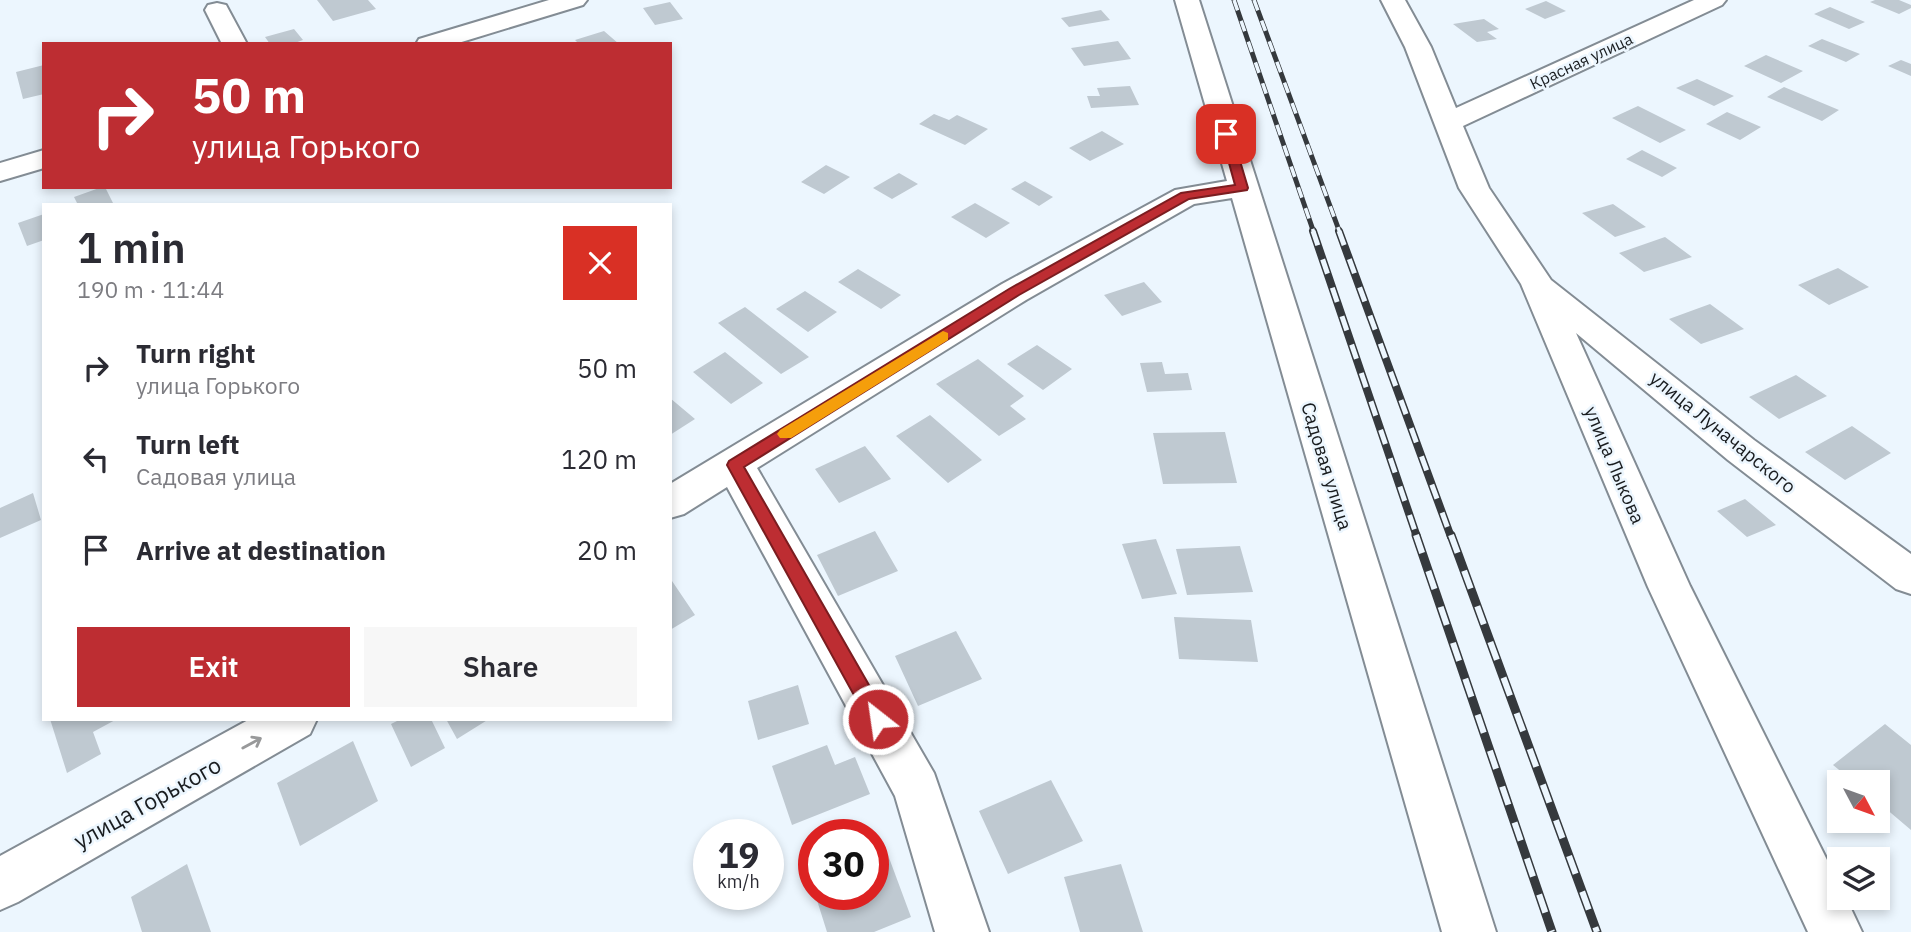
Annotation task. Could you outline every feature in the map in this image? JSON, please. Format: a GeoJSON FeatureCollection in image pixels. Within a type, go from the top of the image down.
{"type":"FeatureCollection","features":[{"type":"Feature","properties":{"kind":"street"},"geometry":{"type":"LineString","coordinates":[[435,42],[575,0]]}},
{"type":"Feature","properties":{"kind":"street","name":"Садовая улица"},"geometry":{"type":"LineString","coordinates":[[1187,0],[1469,932]]}},
{"type":"Feature","properties":{"kind":"street","name":"улица Лыкова"},"geometry":{"type":"LineString","coordinates":[[1394,0],[1418,47],[1474,188],[1538,285],[1669,587],[1835,932]]}},
{"type":"Feature","properties":{"kind":"street","name":"Красная улица"},"geometry":{"type":"LineString","coordinates":[[1449,122],[1714,0]]}},
{"type":"Feature","properties":{"kind":"street"},"geometry":{"type":"LineString","coordinates":[[216,10],[234,42]]}},
{"type":"Feature","properties":{"kind":"street"},"geometry":{"type":"LineString","coordinates":[[0,172],[42,160]]}},
{"type":"Feature","properties":{"kind":"street"},"geometry":{"type":"LineString","coordinates":[[672,502],[1014,292],[1186,196],[1242,188]]}},
{"type":"Feature","properties":{"kind":"street","name":"улица Луначарского"},"geometry":{"type":"LineString","coordinates":[[1538,285],[1741,450],[1911,577]]}},
{"type":"Feature","properties":{"kind":"street"},"geometry":{"type":"LineString","coordinates":[[735,465],[917,789],[962,932]]}},
{"type":"Feature","properties":{"kind":"street","name":"улица Горького"},"geometry":{"type":"LineString","coordinates":[[0,884],[290,721]]}},
{"type":"Feature","properties":{"kind":"building"},"geometry":{"type":"Polygon","coordinates":[[[317,0],[368,0],[376,9],[333,21],[317,0]]]}},
{"type":"Feature","properties":{"kind":"building"},"geometry":{"type":"Polygon","coordinates":[[[1899,0],[1911,5],[1911,8],[1899,14],[1870,2],[1899,0]]]}},
{"type":"Feature","properties":{"kind":"building"},"geometry":{"type":"Polygon","coordinates":[[[1546,1],[1566,11],[1545,19],[1525,9],[1546,1]]]}},
{"type":"Feature","properties":{"kind":"building"},"geometry":{"type":"Polygon","coordinates":[[[670,2],[683,19],[655,25],[643,8],[670,2]]]}},
{"type":"Feature","properties":{"kind":"building"},"geometry":{"type":"Polygon","coordinates":[[[1830,7],[1865,22],[1849,29],[1814,14],[1830,7]]]}},
{"type":"Feature","properties":{"kind":"building"},"geometry":{"type":"Polygon","coordinates":[[[1101,10],[1110,20],[1069,27],[1061,18],[1101,10]]]}},
{"type":"Feature","properties":{"kind":"building"},"geometry":{"type":"Polygon","coordinates":[[[1484,19],[1499,29],[1487,32],[1497,39],[1477,42],[1453,24],[1484,19]]]}},
{"type":"Feature","properties":{"kind":"building"},"geometry":{"type":"Polygon","coordinates":[[[294,29],[303,40],[269,42],[265,37],[294,29]]]}},
{"type":"Feature","properties":{"kind":"building"},"geometry":{"type":"Polygon","coordinates":[[[604,31],[617,42],[577,42],[575,40],[604,31]]]}},
{"type":"Feature","properties":{"kind":"building"},"geometry":{"type":"Polygon","coordinates":[[[1822,39],[1860,54],[1846,62],[1808,46],[1822,39]]]}},
{"type":"Feature","properties":{"kind":"building"},"geometry":{"type":"Polygon","coordinates":[[[1118,41],[1131,59],[1084,66],[1071,48],[1118,41]]]}},
{"type":"Feature","properties":{"kind":"building"},"geometry":{"type":"Polygon","coordinates":[[[1766,55],[1803,71],[1781,83],[1744,66],[1766,55]]]}},
{"type":"Feature","properties":{"kind":"building"},"geometry":{"type":"Polygon","coordinates":[[[1901,60],[1911,64],[1911,76],[1888,66],[1901,60]]]}},
{"type":"Feature","properties":{"kind":"building"},"geometry":{"type":"Polygon","coordinates":[[[42,66],[42,94],[23,99],[16,72],[42,66]]]}},
{"type":"Feature","properties":{"kind":"building"},"geometry":{"type":"Polygon","coordinates":[[[1697,79],[1734,96],[1714,106],[1676,88],[1697,79]]]}},
{"type":"Feature","properties":{"kind":"building"},"geometry":{"type":"Polygon","coordinates":[[[1130,86],[1139,105],[1091,108],[1087,96],[1100,96],[1097,88],[1130,86]]]}},
{"type":"Feature","properties":{"kind":"building"},"geometry":{"type":"Polygon","coordinates":[[[1784,87],[1839,110],[1822,121],[1767,97],[1784,87]]]}},
{"type":"Feature","properties":{"kind":"building"},"geometry":{"type":"Polygon","coordinates":[[[1638,106],[1686,130],[1660,143],[1612,118],[1638,106]]]}},
{"type":"Feature","properties":{"kind":"building"},"geometry":{"type":"Polygon","coordinates":[[[1727,112],[1761,127],[1740,140],[1706,124],[1727,112]]]}},
{"type":"Feature","properties":{"kind":"building"},"geometry":{"type":"Polygon","coordinates":[[[934,114],[949,120],[957,115],[988,129],[965,145],[919,124],[934,114]]]}},
{"type":"Feature","properties":{"kind":"building"},"geometry":{"type":"Polygon","coordinates":[[[1102,131],[1124,144],[1090,161],[1069,148],[1102,131]]]}},
{"type":"Feature","properties":{"kind":"building"},"geometry":{"type":"Polygon","coordinates":[[[1642,150],[1677,168],[1662,177],[1626,159],[1642,150]]]}},
{"type":"Feature","properties":{"kind":"building"},"geometry":{"type":"Polygon","coordinates":[[[826,165],[850,177],[824,194],[801,182],[826,165]]]}},
{"type":"Feature","properties":{"kind":"building"},"geometry":{"type":"Polygon","coordinates":[[[899,173],[918,184],[892,199],[873,188],[899,173]]]}},
{"type":"Feature","properties":{"kind":"building"},"geometry":{"type":"Polygon","coordinates":[[[1025,181],[1053,197],[1039,206],[1011,189],[1025,181]]]}},
{"type":"Feature","properties":{"kind":"building"},"geometry":{"type":"Polygon","coordinates":[[[96,189],[106,189],[113,203],[77,203],[74,197],[96,189]]]}},
{"type":"Feature","properties":{"kind":"building"},"geometry":{"type":"Polygon","coordinates":[[[975,203],[1010,223],[986,238],[951,217],[975,203]]]}},
{"type":"Feature","properties":{"kind":"building"},"geometry":{"type":"Polygon","coordinates":[[[1613,204],[1646,227],[1615,237],[1582,213],[1613,204]]]}},
{"type":"Feature","properties":{"kind":"building"},"geometry":{"type":"Polygon","coordinates":[[[42,215],[42,241],[27,246],[18,223],[42,215]]]}},
{"type":"Feature","properties":{"kind":"building"},"geometry":{"type":"Polygon","coordinates":[[[1665,237],[1692,257],[1644,272],[1619,253],[1665,237]]]}},
{"type":"Feature","properties":{"kind":"building"},"geometry":{"type":"Polygon","coordinates":[[[1838,268],[1869,287],[1829,305],[1798,285],[1838,268]]]}},
{"type":"Feature","properties":{"kind":"building"},"geometry":{"type":"Polygon","coordinates":[[[858,269],[901,295],[881,309],[838,282],[858,269]]]}},
{"type":"Feature","properties":{"kind":"building"},"geometry":{"type":"Polygon","coordinates":[[[1144,282],[1162,302],[1122,316],[1104,295],[1144,282]]]}},
{"type":"Feature","properties":{"kind":"building"},"geometry":{"type":"Polygon","coordinates":[[[805,291],[837,312],[808,332],[776,309],[805,291]]]}},
{"type":"Feature","properties":{"kind":"building"},"geometry":{"type":"Polygon","coordinates":[[[1710,304],[1744,329],[1701,344],[1669,319],[1710,304]]]}},
{"type":"Feature","properties":{"kind":"building"},"geometry":{"type":"Polygon","coordinates":[[[745,307],[809,357],[781,374],[718,323],[745,307]]]}},
{"type":"Feature","properties":{"kind":"building"},"geometry":{"type":"Polygon","coordinates":[[[1037,345],[1072,369],[1043,390],[1007,364],[1037,345]]]}},
{"type":"Feature","properties":{"kind":"building"},"geometry":{"type":"Polygon","coordinates":[[[725,352],[763,383],[731,404],[693,372],[725,352]]]}},
{"type":"Feature","properties":{"kind":"building"},"geometry":{"type":"Polygon","coordinates":[[[978,359],[1024,396],[1010,406],[1026,419],[999,436],[936,384],[978,359]]]}},
{"type":"Feature","properties":{"kind":"building"},"geometry":{"type":"Polygon","coordinates":[[[1162,362],[1165,374],[1188,373],[1192,390],[1147,392],[1140,363],[1162,362]]]}},
{"type":"Feature","properties":{"kind":"building"},"geometry":{"type":"Polygon","coordinates":[[[1796,375],[1827,396],[1779,419],[1749,397],[1796,375]]]}},
{"type":"Feature","properties":{"kind":"building"},"geometry":{"type":"Polygon","coordinates":[[[672,400],[695,419],[672,434],[672,400]]]}},
{"type":"Feature","properties":{"kind":"building"},"geometry":{"type":"Polygon","coordinates":[[[930,415],[982,460],[948,483],[896,436],[930,415]]]}},
{"type":"Feature","properties":{"kind":"building"},"geometry":{"type":"Polygon","coordinates":[[[1852,426],[1891,453],[1845,480],[1805,452],[1852,426]]]}},
{"type":"Feature","properties":{"kind":"building"},"geometry":{"type":"Polygon","coordinates":[[[1225,432],[1237,483],[1163,484],[1153,433],[1225,432]]]}},
{"type":"Feature","properties":{"kind":"building"},"geometry":{"type":"Polygon","coordinates":[[[865,446],[891,479],[839,503],[815,469],[865,446]]]}},
{"type":"Feature","properties":{"kind":"building"},"geometry":{"type":"Polygon","coordinates":[[[33,493],[41,520],[0,538],[0,508],[33,493]]]}},
{"type":"Feature","properties":{"kind":"building"},"geometry":{"type":"Polygon","coordinates":[[[1745,499],[1776,525],[1747,537],[1717,511],[1745,499]]]}},
{"type":"Feature","properties":{"kind":"building"},"geometry":{"type":"Polygon","coordinates":[[[875,531],[898,571],[838,596],[817,555],[875,531]]]}},
{"type":"Feature","properties":{"kind":"building"},"geometry":{"type":"Polygon","coordinates":[[[1156,539],[1177,594],[1142,599],[1122,544],[1156,539]]]}},
{"type":"Feature","properties":{"kind":"building"},"geometry":{"type":"Polygon","coordinates":[[[1240,546],[1253,592],[1187,595],[1176,549],[1240,546]]]}},
{"type":"Feature","properties":{"kind":"building"},"geometry":{"type":"Polygon","coordinates":[[[672,581],[695,615],[672,629],[672,581]]]}},
{"type":"Feature","properties":{"kind":"building"},"geometry":{"type":"Polygon","coordinates":[[[1174,617],[1251,620],[1258,662],[1179,659],[1174,617]]]}},
{"type":"Feature","properties":{"kind":"building"},"geometry":{"type":"Polygon","coordinates":[[[956,631],[982,679],[918,706],[895,656],[956,631]]]}},
{"type":"Feature","properties":{"kind":"building"},"geometry":{"type":"Polygon","coordinates":[[[798,685],[809,724],[758,740],[748,701],[798,685]]]}},
{"type":"Feature","properties":{"kind":"building"},"geometry":{"type":"Polygon","coordinates":[[[51,721],[113,721],[93,732],[101,754],[67,773],[51,721]]]}},
{"type":"Feature","properties":{"kind":"building"},"geometry":{"type":"Polygon","coordinates":[[[397,721],[432,721],[445,748],[411,767],[391,724],[397,721]]]}},
{"type":"Feature","properties":{"kind":"building"},"geometry":{"type":"Polygon","coordinates":[[[447,721],[486,721],[457,739],[447,721]]]}},
{"type":"Feature","properties":{"kind":"building"},"geometry":{"type":"Polygon","coordinates":[[[1885,724],[1911,745],[1911,830],[1890,812],[1890,770],[1839,770],[1833,765],[1885,724]]]}},
{"type":"Feature","properties":{"kind":"building"},"geometry":{"type":"Polygon","coordinates":[[[353,741],[378,801],[300,846],[277,783],[353,741]]]}},
{"type":"Feature","properties":{"kind":"building"},"geometry":{"type":"Polygon","coordinates":[[[827,745],[835,765],[855,757],[870,794],[807,819],[798,819],[798,823],[792,825],[772,766],[827,745]]]}},
{"type":"Feature","properties":{"kind":"building"},"geometry":{"type":"Polygon","coordinates":[[[1051,780],[1083,841],[1008,874],[979,811],[1051,780]]]}},
{"type":"Feature","properties":{"kind":"building"},"geometry":{"type":"Polygon","coordinates":[[[889,858],[911,917],[874,932],[827,932],[820,910],[889,910],[889,858]]]}},
{"type":"Feature","properties":{"kind":"building"},"geometry":{"type":"Polygon","coordinates":[[[187,864],[211,932],[142,932],[131,897],[187,864]]]}},
{"type":"Feature","properties":{"kind":"building"},"geometry":{"type":"Polygon","coordinates":[[[1121,864],[1143,932],[1080,932],[1064,877],[1121,864]]]}},
{"type":"Feature","properties":{"kind":"railway"},"geometry":{"type":"LineString","coordinates":[[1234,0],[1314,233]]}},
{"type":"Feature","properties":{"kind":"railway"},"geometry":{"type":"LineString","coordinates":[[1254,0],[1340,233]]}},
{"type":"Feature","properties":{"kind":"railway"},"geometry":{"type":"LineString","coordinates":[[1313,231],[1417,537]]}},
{"type":"Feature","properties":{"kind":"railway"},"geometry":{"type":"LineString","coordinates":[[1339,231],[1451,537]]}},
{"type":"Feature","properties":{"kind":"railway"},"geometry":{"type":"LineString","coordinates":[[1416,535],[1552,932]]}},
{"type":"Feature","properties":{"kind":"railway"},"geometry":{"type":"LineString","coordinates":[[1451,535],[1597,932]]}},
{"type":"Feature","properties":{"kind":"slow traffic"},"geometry":{"type":"LineString","coordinates":[[785,434],[943,336]]}},
{"type":"Feature","properties":{"kind":"route"},"geometry":{"type":"LineString","coordinates":[[878,719],[735,465],[1014,292],[1186,196],[1242,188],[1226,134]]}}]}
